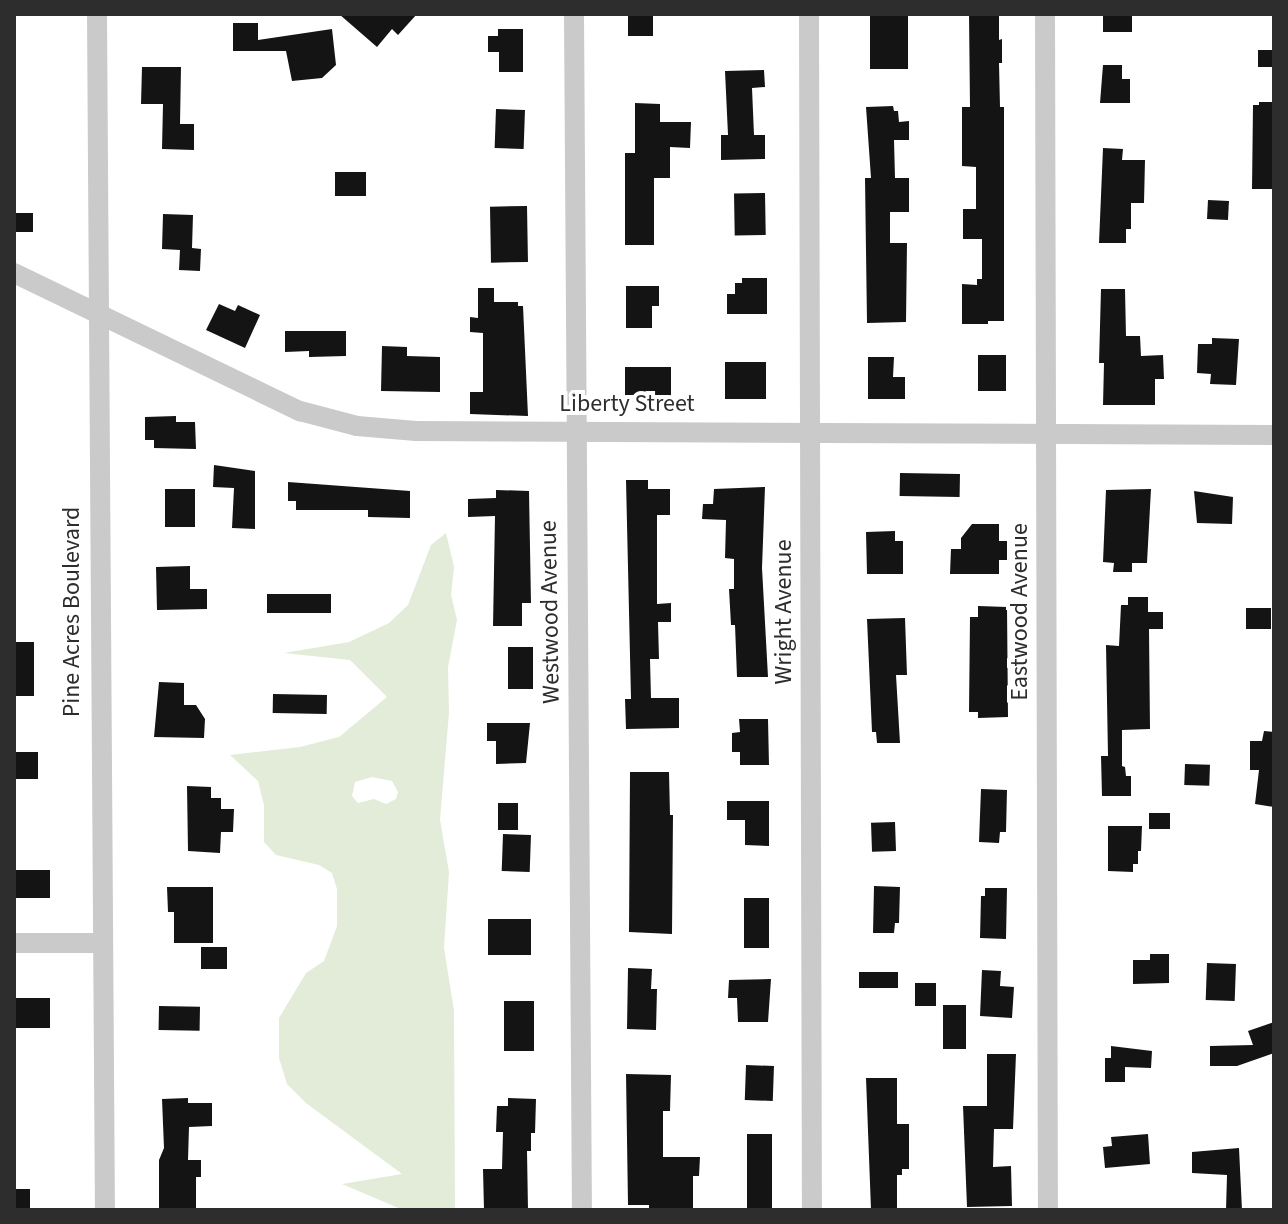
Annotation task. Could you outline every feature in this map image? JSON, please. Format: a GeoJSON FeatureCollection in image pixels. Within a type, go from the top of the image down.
{"type":"FeatureCollection","features":[{"type":"Feature","properties":{"kind":"street","name":"Pine Acres Boulevard"},"geometry":{"type":"LineString","coordinates":[[97,14],[96,313],[105,1210]]}},
{"type":"Feature","properties":{"kind":"street","name":"Westwood Avenue"},"geometry":{"type":"LineString","coordinates":[[574,14],[574,430],[582,1210]]}},
{"type":"Feature","properties":{"kind":"street","name":"Wright Avenue"},"geometry":{"type":"LineString","coordinates":[[809,14],[812,1210]]}},
{"type":"Feature","properties":{"kind":"street","name":"Eastwood Avenue"},"geometry":{"type":"LineString","coordinates":[[1045,14],[1048,1210]]}},
{"type":"Feature","properties":{"kind":"street","name":"Liberty Street"},"geometry":{"type":"LineString","coordinates":[[14,273],[300,411],[357,426],[416,431],[1274,435]]}},
{"type":"Feature","properties":{"kind":"street"},"geometry":{"type":"LineString","coordinates":[[14,943],[101,943]]}},
{"type":"Feature","properties":{"kind":"green space"},"geometry":{"type":"Polygon","coordinates":[[[446,533],[454,567],[451,595],[457,620],[448,667],[449,712],[440,820],[449,872],[444,948],[454,1011],[455,1210],[403,1210],[342,1184],[402,1174],[306,1103],[287,1084],[279,1058],[279,1018],[306,973],[324,961],[337,926],[337,889],[332,873],[319,865],[276,855],[264,842],[264,805],[258,781],[230,755],[300,747],[339,737],[387,697],[350,660],[284,653],[349,642],[389,623],[408,605],[431,545],[446,533]],[[372,777],[355,782],[352,796],[358,803],[374,799],[386,804],[396,799],[398,792],[392,781],[372,777]]]}},
{"type":"Feature","properties":{"kind":"building"},"geometry":{"type":"Polygon","coordinates":[[[339,14],[417,14],[398,35],[392,29],[377,47],[339,14]]]}},
{"type":"Feature","properties":{"kind":"building"},"geometry":{"type":"Polygon","coordinates":[[[628,14],[653,14],[653,36],[628,36],[628,14]]]}},
{"type":"Feature","properties":{"kind":"building"},"geometry":{"type":"Polygon","coordinates":[[[969,14],[999,14],[999,40],[1002,39],[1002,63],[999,63],[1000,107],[1004,107],[1004,321],[988,321],[988,324],[962,324],[962,284],[977,285],[977,279],[982,279],[982,239],[963,239],[963,209],[976,209],[976,167],[962,166],[962,107],[970,107],[969,14]]]}},
{"type":"Feature","properties":{"kind":"building"},"geometry":{"type":"Polygon","coordinates":[[[1103,14],[1132,14],[1132,32],[1103,32],[1103,14]]]}},
{"type":"Feature","properties":{"kind":"building"},"geometry":{"type":"Polygon","coordinates":[[[870,16],[908,16],[908,69],[870,69],[870,16]]]}},
{"type":"Feature","properties":{"kind":"building"},"geometry":{"type":"Polygon","coordinates":[[[233,23],[258,23],[258,40],[332,29],[336,65],[322,78],[292,81],[286,51],[233,51],[233,23]]]}},
{"type":"Feature","properties":{"kind":"building"},"geometry":{"type":"Polygon","coordinates":[[[498,29],[523,29],[523,72],[499,72],[499,52],[488,52],[488,36],[498,36],[498,29]]]}},
{"type":"Feature","properties":{"kind":"building"},"geometry":{"type":"Polygon","coordinates":[[[1258,50],[1274,50],[1274,67],[1258,67],[1258,50]]]}},
{"type":"Feature","properties":{"kind":"building"},"geometry":{"type":"Polygon","coordinates":[[[1103,65],[1122,65],[1122,79],[1130,79],[1130,103],[1100,103],[1103,65]]]}},
{"type":"Feature","properties":{"kind":"building"},"geometry":{"type":"Polygon","coordinates":[[[142,67],[181,67],[180,124],[194,124],[194,150],[162,149],[163,104],[141,104],[142,67]]]}},
{"type":"Feature","properties":{"kind":"building"},"geometry":{"type":"Polygon","coordinates":[[[764,70],[765,87],[752,88],[754,135],[765,135],[765,159],[721,160],[721,135],[728,135],[725,71],[764,70]]]}},
{"type":"Feature","properties":{"kind":"building"},"geometry":{"type":"Polygon","coordinates":[[[1259,102],[1274,102],[1274,189],[1252,189],[1253,105],[1259,105],[1259,102]]]}},
{"type":"Feature","properties":{"kind":"building"},"geometry":{"type":"Polygon","coordinates":[[[635,103],[660,104],[660,122],[691,122],[690,148],[670,147],[670,178],[654,178],[654,245],[625,245],[625,153],[635,153],[635,103]]]}},
{"type":"Feature","properties":{"kind":"building"},"geometry":{"type":"Polygon","coordinates":[[[893,106],[894,111],[898,111],[899,122],[909,121],[909,140],[894,140],[895,178],[909,178],[909,212],[890,212],[890,243],[907,243],[906,322],[867,323],[865,178],[871,178],[866,107],[893,106]]]}},
{"type":"Feature","properties":{"kind":"building"},"geometry":{"type":"Polygon","coordinates":[[[496,109],[525,110],[524,149],[495,148],[496,109]]]}},
{"type":"Feature","properties":{"kind":"building"},"geometry":{"type":"Polygon","coordinates":[[[1103,148],[1123,149],[1122,160],[1145,160],[1144,203],[1131,203],[1131,229],[1126,229],[1126,243],[1099,243],[1103,148]]]}},
{"type":"Feature","properties":{"kind":"building"},"geometry":{"type":"Polygon","coordinates":[[[335,172],[366,172],[366,196],[335,196],[335,172]]]}},
{"type":"Feature","properties":{"kind":"building"},"geometry":{"type":"Polygon","coordinates":[[[765,193],[766,235],[735,236],[734,194],[765,193]]]}},
{"type":"Feature","properties":{"kind":"building"},"geometry":{"type":"Polygon","coordinates":[[[1208,200],[1229,201],[1228,220],[1207,219],[1208,200]]]}},
{"type":"Feature","properties":{"kind":"building"},"geometry":{"type":"Polygon","coordinates":[[[527,206],[528,262],[491,263],[490,207],[527,206]]]}},
{"type":"Feature","properties":{"kind":"building"},"geometry":{"type":"Polygon","coordinates":[[[14,213],[33,213],[33,232],[14,232],[14,213]]]}},
{"type":"Feature","properties":{"kind":"building"},"geometry":{"type":"Polygon","coordinates":[[[163,214],[193,215],[192,248],[201,249],[200,271],[179,270],[180,250],[162,249],[163,214]]]}},
{"type":"Feature","properties":{"kind":"building"},"geometry":{"type":"Polygon","coordinates":[[[742,278],[767,278],[767,314],[727,314],[727,294],[735,294],[735,283],[742,283],[742,278]]]}},
{"type":"Feature","properties":{"kind":"building"},"geometry":{"type":"Polygon","coordinates":[[[626,286],[659,286],[659,306],[652,306],[652,328],[626,328],[626,286]]]}},
{"type":"Feature","properties":{"kind":"building"},"geometry":{"type":"Polygon","coordinates":[[[478,288],[494,288],[494,302],[518,302],[518,306],[523,306],[528,416],[470,414],[470,392],[483,392],[483,333],[470,332],[470,317],[478,318],[478,288]]]}},
{"type":"Feature","properties":{"kind":"building"},"geometry":{"type":"Polygon","coordinates":[[[1101,289],[1125,289],[1126,336],[1140,336],[1141,356],[1163,355],[1164,379],[1155,379],[1155,405],[1103,405],[1104,363],[1099,363],[1101,289]]]}},
{"type":"Feature","properties":{"kind":"building"},"geometry":{"type":"Polygon","coordinates":[[[219,304],[235,311],[238,305],[260,315],[245,348],[206,330],[219,304]]]}},
{"type":"Feature","properties":{"kind":"building"},"geometry":{"type":"Polygon","coordinates":[[[285,331],[346,331],[346,356],[309,357],[309,351],[285,352],[285,331]]]}},
{"type":"Feature","properties":{"kind":"building"},"geometry":{"type":"Polygon","coordinates":[[[1212,338],[1239,339],[1236,385],[1210,384],[1211,374],[1197,373],[1198,344],[1212,344],[1212,338]]]}},
{"type":"Feature","properties":{"kind":"building"},"geometry":{"type":"Polygon","coordinates":[[[382,346],[407,347],[407,356],[440,357],[440,392],[381,391],[382,346]]]}},
{"type":"Feature","properties":{"kind":"building"},"geometry":{"type":"Polygon","coordinates":[[[978,355],[1006,355],[1006,391],[978,391],[978,355]]]}},
{"type":"Feature","properties":{"kind":"building"},"geometry":{"type":"Polygon","coordinates":[[[868,357],[894,357],[893,377],[905,377],[905,399],[868,399],[868,357]]]}},
{"type":"Feature","properties":{"kind":"building"},"geometry":{"type":"Polygon","coordinates":[[[725,362],[766,362],[766,399],[725,399],[725,362]]]}},
{"type":"Feature","properties":{"kind":"building"},"geometry":{"type":"Polygon","coordinates":[[[625,367],[671,367],[671,402],[625,402],[625,367]]]}},
{"type":"Feature","properties":{"kind":"building"},"geometry":{"type":"Polygon","coordinates":[[[176,416],[176,422],[195,422],[196,449],[154,448],[154,440],[145,440],[145,417],[176,416]]]}},
{"type":"Feature","properties":{"kind":"building"},"geometry":{"type":"Polygon","coordinates":[[[214,465],[255,471],[255,529],[232,528],[234,488],[213,487],[214,465]]]}},
{"type":"Feature","properties":{"kind":"building"},"geometry":{"type":"Polygon","coordinates":[[[900,473],[960,474],[960,497],[900,496],[900,473]]]}},
{"type":"Feature","properties":{"kind":"building"},"geometry":{"type":"Polygon","coordinates":[[[626,480],[648,480],[648,489],[670,489],[670,515],[657,515],[657,604],[671,603],[671,622],[658,622],[659,659],[650,659],[651,698],[679,698],[679,728],[626,729],[625,699],[631,699],[626,480]]]}},
{"type":"Feature","properties":{"kind":"building"},"geometry":{"type":"Polygon","coordinates":[[[288,482],[410,491],[410,518],[368,517],[368,510],[296,510],[296,501],[288,501],[288,482]]]}},
{"type":"Feature","properties":{"kind":"building"},"geometry":{"type":"Polygon","coordinates":[[[765,487],[762,568],[768,677],[737,677],[735,625],[731,625],[729,589],[734,589],[734,559],[725,558],[726,520],[702,519],[703,504],[713,504],[714,489],[765,487]]]}},
{"type":"Feature","properties":{"kind":"building"},"geometry":{"type":"Polygon","coordinates":[[[165,489],[195,489],[195,527],[165,527],[165,489]]]}},
{"type":"Feature","properties":{"kind":"building"},"geometry":{"type":"Polygon","coordinates":[[[1151,489],[1147,563],[1132,563],[1132,572],[1113,572],[1114,563],[1103,562],[1106,490],[1151,489]]]}},
{"type":"Feature","properties":{"kind":"building"},"geometry":{"type":"Polygon","coordinates":[[[496,490],[529,491],[531,603],[522,603],[522,626],[493,626],[495,516],[468,517],[468,499],[496,498],[496,490]]]}},
{"type":"Feature","properties":{"kind":"building"},"geometry":{"type":"Polygon","coordinates":[[[1194,491],[1233,497],[1232,524],[1197,523],[1194,491]]]}},
{"type":"Feature","properties":{"kind":"building"},"geometry":{"type":"Polygon","coordinates":[[[972,524],[999,524],[999,541],[1007,541],[1007,560],[999,560],[999,574],[950,574],[951,549],[961,549],[961,538],[972,524]]]}},
{"type":"Feature","properties":{"kind":"building"},"geometry":{"type":"Polygon","coordinates":[[[895,531],[895,541],[903,541],[903,574],[867,574],[866,532],[895,531]]]}},
{"type":"Feature","properties":{"kind":"building"},"geometry":{"type":"Polygon","coordinates":[[[190,566],[190,589],[207,589],[207,609],[157,610],[156,567],[190,566]]]}},
{"type":"Feature","properties":{"kind":"building"},"geometry":{"type":"Polygon","coordinates":[[[267,594],[331,594],[331,613],[267,613],[267,594]]]}},
{"type":"Feature","properties":{"kind":"building"},"geometry":{"type":"Polygon","coordinates":[[[1128,597],[1148,597],[1148,612],[1163,612],[1163,629],[1149,629],[1150,729],[1122,730],[1122,766],[1125,767],[1126,776],[1131,776],[1131,796],[1102,796],[1101,756],[1108,756],[1106,645],[1119,646],[1121,605],[1128,605],[1128,597]]]}},
{"type":"Feature","properties":{"kind":"building"},"geometry":{"type":"Polygon","coordinates":[[[978,606],[1007,607],[1008,717],[978,718],[978,712],[969,712],[970,617],[978,617],[978,606]]]}},
{"type":"Feature","properties":{"kind":"building"},"geometry":{"type":"Polygon","coordinates":[[[1246,608],[1271,608],[1271,629],[1246,629],[1246,608]]]}},
{"type":"Feature","properties":{"kind":"building"},"geometry":{"type":"Polygon","coordinates":[[[905,618],[907,675],[896,675],[900,743],[877,743],[876,732],[872,732],[867,619],[905,618]]]}},
{"type":"Feature","properties":{"kind":"building"},"geometry":{"type":"Polygon","coordinates":[[[14,642],[34,642],[34,696],[14,696],[14,642]]]}},
{"type":"Feature","properties":{"kind":"building"},"geometry":{"type":"Polygon","coordinates":[[[508,647],[533,647],[533,689],[508,689],[508,647]]]}},
{"type":"Feature","properties":{"kind":"building"},"geometry":{"type":"Polygon","coordinates":[[[159,682],[184,683],[184,705],[196,705],[205,719],[204,738],[154,737],[159,682]]]}},
{"type":"Feature","properties":{"kind":"building"},"geometry":{"type":"Polygon","coordinates":[[[273,694],[327,695],[327,714],[273,713],[273,694]]]}},
{"type":"Feature","properties":{"kind":"building"},"geometry":{"type":"Polygon","coordinates":[[[739,719],[768,719],[769,765],[740,765],[740,752],[732,752],[732,733],[740,732],[739,719]]]}},
{"type":"Feature","properties":{"kind":"building"},"geometry":{"type":"Polygon","coordinates":[[[487,723],[530,723],[526,763],[496,764],[496,741],[487,741],[487,723]]]}},
{"type":"Feature","properties":{"kind":"building"},"geometry":{"type":"Polygon","coordinates":[[[1264,731],[1274,732],[1274,807],[1255,804],[1259,770],[1250,770],[1250,741],[1262,741],[1264,731]]]}},
{"type":"Feature","properties":{"kind":"building"},"geometry":{"type":"Polygon","coordinates":[[[14,752],[38,752],[38,779],[14,779],[14,752]]]}},
{"type":"Feature","properties":{"kind":"building"},"geometry":{"type":"Polygon","coordinates":[[[1185,764],[1210,765],[1209,786],[1184,785],[1185,764]]]}},
{"type":"Feature","properties":{"kind":"building"},"geometry":{"type":"Polygon","coordinates":[[[630,772],[669,772],[670,815],[673,815],[672,934],[629,932],[630,772]]]}},
{"type":"Feature","properties":{"kind":"building"},"geometry":{"type":"Polygon","coordinates":[[[187,786],[211,787],[211,798],[221,798],[221,809],[234,809],[233,832],[221,832],[220,853],[188,851],[187,786]]]}},
{"type":"Feature","properties":{"kind":"building"},"geometry":{"type":"Polygon","coordinates":[[[981,789],[1007,790],[1006,832],[1000,832],[999,843],[979,842],[981,789]]]}},
{"type":"Feature","properties":{"kind":"building"},"geometry":{"type":"Polygon","coordinates":[[[727,801],[769,801],[769,846],[745,845],[745,820],[727,820],[727,801]]]}},
{"type":"Feature","properties":{"kind":"building"},"geometry":{"type":"Polygon","coordinates":[[[498,803],[518,803],[518,830],[498,830],[498,803]]]}},
{"type":"Feature","properties":{"kind":"building"},"geometry":{"type":"Polygon","coordinates":[[[1149,813],[1170,813],[1170,829],[1149,829],[1149,813]]]}},
{"type":"Feature","properties":{"kind":"building"},"geometry":{"type":"Polygon","coordinates":[[[895,822],[896,851],[872,852],[871,823],[895,822]]]}},
{"type":"Feature","properties":{"kind":"building"},"geometry":{"type":"Polygon","coordinates":[[[1108,826],[1142,826],[1141,851],[1138,851],[1138,864],[1133,864],[1133,872],[1108,871],[1108,826]]]}},
{"type":"Feature","properties":{"kind":"building"},"geometry":{"type":"Polygon","coordinates":[[[503,834],[531,835],[530,872],[502,871],[503,834]]]}},
{"type":"Feature","properties":{"kind":"building"},"geometry":{"type":"Polygon","coordinates":[[[14,870],[50,870],[50,898],[14,898],[14,870]]]}},
{"type":"Feature","properties":{"kind":"building"},"geometry":{"type":"Polygon","coordinates":[[[874,886],[900,887],[899,923],[895,923],[894,933],[873,933],[874,886]]]}},
{"type":"Feature","properties":{"kind":"building"},"geometry":{"type":"Polygon","coordinates":[[[167,887],[213,887],[213,943],[174,943],[174,912],[168,912],[167,887]]]}},
{"type":"Feature","properties":{"kind":"building"},"geometry":{"type":"Polygon","coordinates":[[[985,888],[1007,888],[1006,939],[980,938],[981,896],[985,896],[985,888]]]}},
{"type":"Feature","properties":{"kind":"building"},"geometry":{"type":"Polygon","coordinates":[[[744,898],[769,898],[769,948],[744,948],[744,898]]]}},
{"type":"Feature","properties":{"kind":"building"},"geometry":{"type":"Polygon","coordinates":[[[488,919],[531,919],[531,955],[488,955],[488,919]]]}},
{"type":"Feature","properties":{"kind":"building"},"geometry":{"type":"Polygon","coordinates":[[[201,947],[227,947],[227,969],[201,969],[201,947]]]}},
{"type":"Feature","properties":{"kind":"building"},"geometry":{"type":"Polygon","coordinates":[[[1150,954],[1169,954],[1169,983],[1133,984],[1133,960],[1150,960],[1150,954]]]}},
{"type":"Feature","properties":{"kind":"building"},"geometry":{"type":"Polygon","coordinates":[[[1207,963],[1236,964],[1235,1001],[1206,1000],[1207,963]]]}},
{"type":"Feature","properties":{"kind":"building"},"geometry":{"type":"Polygon","coordinates":[[[628,968],[652,969],[651,989],[657,989],[656,1030],[627,1029],[628,968]]]}},
{"type":"Feature","properties":{"kind":"building"},"geometry":{"type":"Polygon","coordinates":[[[982,970],[1001,971],[1000,986],[1014,987],[1012,1018],[980,1016],[982,970]]]}},
{"type":"Feature","properties":{"kind":"building"},"geometry":{"type":"Polygon","coordinates":[[[859,972],[898,972],[898,988],[859,988],[859,972]]]}},
{"type":"Feature","properties":{"kind":"building"},"geometry":{"type":"Polygon","coordinates":[[[771,979],[768,1022],[738,1022],[737,998],[728,998],[729,980],[771,979]]]}},
{"type":"Feature","properties":{"kind":"building"},"geometry":{"type":"Polygon","coordinates":[[[915,983],[936,983],[936,1006],[915,1006],[915,983]]]}},
{"type":"Feature","properties":{"kind":"building"},"geometry":{"type":"Polygon","coordinates":[[[14,998],[50,998],[50,1028],[14,1028],[14,998]]]}},
{"type":"Feature","properties":{"kind":"building"},"geometry":{"type":"Polygon","coordinates":[[[504,1001],[534,1001],[534,1051],[504,1051],[504,1001]]]}},
{"type":"Feature","properties":{"kind":"building"},"geometry":{"type":"Polygon","coordinates":[[[943,1005],[966,1005],[966,1049],[943,1049],[943,1005]]]}},
{"type":"Feature","properties":{"kind":"building"},"geometry":{"type":"Polygon","coordinates":[[[159,1006],[200,1007],[200,1031],[159,1030],[159,1006]]]}},
{"type":"Feature","properties":{"kind":"building"},"geometry":{"type":"Polygon","coordinates":[[[1274,1022],[1274,1053],[1237,1066],[1210,1066],[1210,1046],[1253,1045],[1248,1031],[1274,1022]]]}},
{"type":"Feature","properties":{"kind":"building"},"geometry":{"type":"Polygon","coordinates":[[[1111,1046],[1152,1051],[1151,1068],[1125,1067],[1125,1082],[1105,1082],[1105,1058],[1111,1058],[1111,1046]]]}},
{"type":"Feature","properties":{"kind":"building"},"geometry":{"type":"Polygon","coordinates":[[[987,1054],[1016,1054],[1013,1129],[994,1129],[993,1167],[1011,1166],[1012,1206],[967,1207],[963,1106],[987,1106],[987,1054]]]}},
{"type":"Feature","properties":{"kind":"building"},"geometry":{"type":"Polygon","coordinates":[[[746,1065],[774,1066],[773,1101],[745,1100],[746,1065]]]}},
{"type":"Feature","properties":{"kind":"building"},"geometry":{"type":"Polygon","coordinates":[[[626,1074],[671,1075],[670,1111],[663,1111],[663,1157],[700,1157],[699,1176],[693,1176],[693,1210],[649,1210],[649,1205],[628,1205],[626,1074]]]}},
{"type":"Feature","properties":{"kind":"building"},"geometry":{"type":"Polygon","coordinates":[[[866,1078],[897,1078],[897,1124],[909,1124],[909,1169],[902,1169],[902,1175],[897,1175],[897,1210],[871,1210],[866,1078]]]}},
{"type":"Feature","properties":{"kind":"building"},"geometry":{"type":"Polygon","coordinates":[[[188,1098],[188,1103],[212,1103],[212,1126],[189,1127],[188,1160],[201,1160],[201,1177],[196,1177],[196,1210],[159,1210],[159,1160],[164,1148],[162,1099],[188,1098]]]}},
{"type":"Feature","properties":{"kind":"building"},"geometry":{"type":"Polygon","coordinates":[[[508,1098],[536,1099],[535,1133],[531,1133],[531,1151],[527,1151],[528,1210],[484,1210],[483,1169],[502,1169],[503,1132],[496,1132],[497,1106],[508,1106],[508,1098]]]}},
{"type":"Feature","properties":{"kind":"building"},"geometry":{"type":"Polygon","coordinates":[[[747,1134],[772,1134],[772,1210],[747,1210],[747,1134]]]}},
{"type":"Feature","properties":{"kind":"building"},"geometry":{"type":"Polygon","coordinates":[[[1148,1134],[1150,1164],[1105,1168],[1103,1147],[1112,1146],[1111,1137],[1148,1134]]]}},
{"type":"Feature","properties":{"kind":"building"},"geometry":{"type":"Polygon","coordinates":[[[1239,1148],[1242,1210],[1226,1210],[1227,1175],[1192,1173],[1192,1152],[1239,1148]]]}},
{"type":"Feature","properties":{"kind":"building"},"geometry":{"type":"Polygon","coordinates":[[[14,1189],[30,1189],[30,1210],[14,1210],[14,1189]]]}}]}
